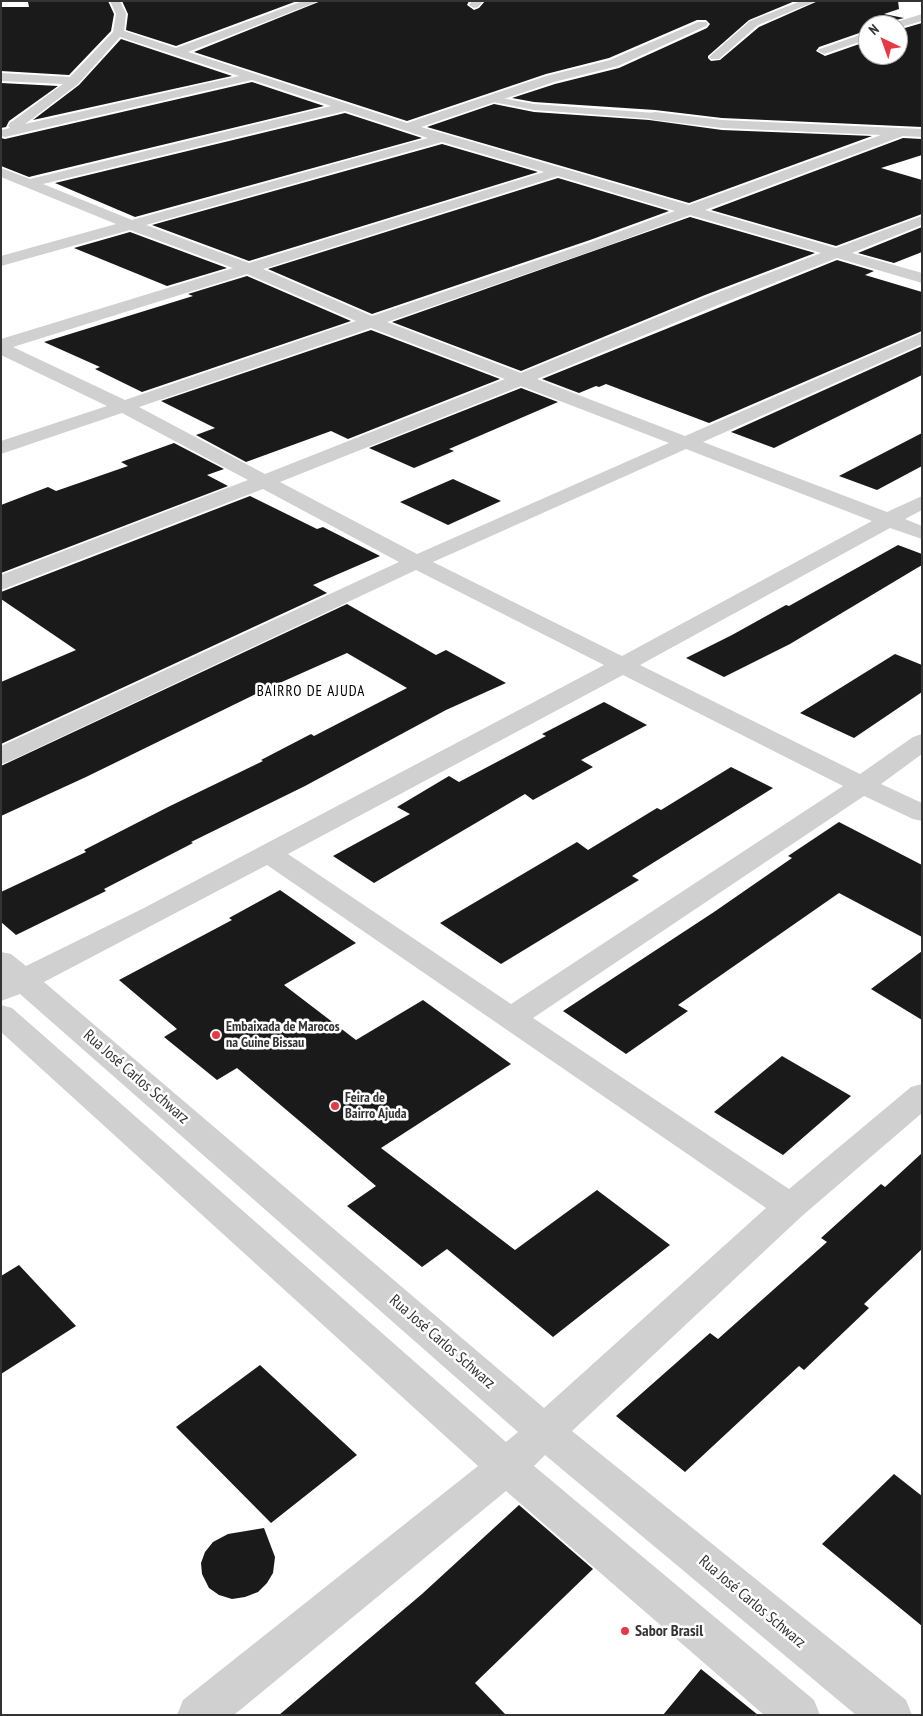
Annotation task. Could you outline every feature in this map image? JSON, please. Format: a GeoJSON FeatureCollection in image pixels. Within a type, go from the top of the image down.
{"type":"FeatureCollection","features":[{"type":"Feature","properties":{"kind":"street"},"geometry":{"type":"LineString","coordinates":[[3,134],[44,106],[74,81],[118,33],[121,14],[116,1]]}},
{"type":"Feature","properties":{"kind":"street"},"geometry":{"type":"LineString","coordinates":[[179,52],[314,1]]}},
{"type":"Feature","properties":{"kind":"street"},"geometry":{"type":"LineString","coordinates":[[715,57],[754,23],[811,1]]}},
{"type":"Feature","properties":{"kind":"street"},"geometry":{"type":"LineString","coordinates":[[908,21],[922,17]]}},
{"type":"Feature","properties":{"kind":"street"},"geometry":{"type":"LineString","coordinates":[[407,127],[550,79],[614,63],[702,24]]}},
{"type":"Feature","properties":{"kind":"street"},"geometry":{"type":"LineString","coordinates":[[118,33],[442,138],[922,278]]}},
{"type":"Feature","properties":{"kind":"street"},"geometry":{"type":"LineString","coordinates":[[824,51],[858,39]]}},
{"type":"Feature","properties":{"kind":"street"},"geometry":{"type":"LineString","coordinates":[[1,77],[74,81]]}},
{"type":"Feature","properties":{"kind":"street"},"geometry":{"type":"LineString","coordinates":[[3,134],[252,77]]}},
{"type":"Feature","properties":{"kind":"street"},"geometry":{"type":"LineString","coordinates":[[30,183],[344,107]]}},
{"type":"Feature","properties":{"kind":"street"},"geometry":{"type":"LineString","coordinates":[[655,116],[722,124],[922,133]]}},
{"type":"Feature","properties":{"kind":"street"},"geometry":{"type":"LineString","coordinates":[[1,448],[596,245],[899,133]]}},
{"type":"Feature","properties":{"kind":"street"},"geometry":{"type":"LineString","coordinates":[[1,261],[442,138]]}},
{"type":"Feature","properties":{"kind":"street"},"geometry":{"type":"LineString","coordinates":[[1,172],[129,224],[248,268],[369,321],[922,533]]}},
{"type":"Feature","properties":{"kind":"street"},"geometry":{"type":"LineString","coordinates":[[1,347],[558,172]]}},
{"type":"Feature","properties":{"kind":"street"},"geometry":{"type":"LineString","coordinates":[[1,583],[522,380],[712,301],[922,220]]}},
{"type":"Feature","properties":{"kind":"street"},"geometry":{"type":"LineString","coordinates":[[1,756],[416,562],[922,338]]}},
{"type":"Feature","properties":{"kind":"street"},"geometry":{"type":"LineString","coordinates":[[1,347],[123,406],[416,562],[862,785],[922,813]]}},
{"type":"Feature","properties":{"kind":"street"},"geometry":{"type":"LineString","coordinates":[[9,977],[269,854],[890,521],[922,502]]}},
{"type":"Feature","properties":{"kind":"street"},"geometry":{"type":"LineString","coordinates":[[510,1019],[862,785],[922,742]]}},
{"type":"Feature","properties":{"kind":"street"},"geometry":{"type":"LineString","coordinates":[[269,854],[790,1207]]}},
{"type":"Feature","properties":{"kind":"street","name":"Rua José Carlos Schwarz"},"geometry":{"type":"LineString","coordinates":[[9,977],[544,1431],[890,1715]]}},
{"type":"Feature","properties":{"kind":"street"},"geometry":{"type":"LineString","coordinates":[[1,1015],[506,1467],[798,1715]]}},
{"type":"Feature","properties":{"kind":"street"},"geometry":{"type":"LineString","coordinates":[[199,1715],[506,1467],[790,1207],[922,1095]]}},
{"type":"Feature","properties":{"kind":"lane"},"geometry":{"type":"LineString","coordinates":[[491,99],[534,107],[655,116]]}},
{"type":"Feature","properties":{"kind":"building"},"geometry":{"type":"Polygon","coordinates":[[[108,1],[114,14],[111,31],[69,75],[1,71],[1,7],[29,7],[28,2],[108,1]]]}},
{"type":"Feature","properties":{"kind":"building"},"geometry":{"type":"Polygon","coordinates":[[[122,1],[297,1],[176,46],[126,30],[128,14],[122,1]]]}},
{"type":"Feature","properties":{"kind":"building"},"geometry":{"type":"Polygon","coordinates":[[[321,1],[469,1],[467,5],[474,10],[479,8],[485,1],[795,1],[749,20],[708,56],[711,61],[720,60],[759,27],[818,1],[898,1],[899,9],[884,14],[889,15],[858,15],[858,33],[819,47],[816,51],[825,56],[858,44],[858,65],[908,65],[908,27],[922,23],[922,127],[722,118],[655,110],[534,102],[512,98],[555,84],[619,68],[707,28],[710,24],[706,20],[697,20],[609,58],[546,74],[407,121],[194,52],[321,1]]]}},
{"type":"Feature","properties":{"kind":"building"},"geometry":{"type":"Polygon","coordinates":[[[121,39],[232,76],[33,120],[79,85],[121,39]]]}},
{"type":"Feature","properties":{"kind":"building"},"geometry":{"type":"Polygon","coordinates":[[[252,82],[324,106],[29,177],[1,166],[1,138],[5,139],[252,82]]]}},
{"type":"Feature","properties":{"kind":"building"},"geometry":{"type":"Polygon","coordinates":[[[1,83],[58,86],[9,121],[6,127],[1,128],[1,83]]]}},
{"type":"Feature","properties":{"kind":"building"},"geometry":{"type":"Polygon","coordinates":[[[494,104],[534,112],[649,120],[722,130],[872,136],[689,203],[427,127],[494,104]]]}},
{"type":"Feature","properties":{"kind":"building"},"geometry":{"type":"Polygon","coordinates":[[[345,113],[422,138],[135,217],[55,183],[345,113]]]}},
{"type":"Feature","properties":{"kind":"building"},"geometry":{"type":"Polygon","coordinates":[[[903,138],[922,139],[922,155],[881,168],[922,180],[922,214],[836,246],[711,210],[903,138]]]}},
{"type":"Feature","properties":{"kind":"building"},"geometry":{"type":"Polygon","coordinates":[[[442,144],[538,172],[249,261],[152,225],[442,144]]]}},
{"type":"Feature","properties":{"kind":"building"},"geometry":{"type":"Polygon","coordinates":[[[558,178],[669,211],[590,240],[372,314],[268,269],[558,178]]]}},
{"type":"Feature","properties":{"kind":"building"},"geometry":{"type":"Polygon","coordinates":[[[690,217],[815,253],[705,295],[521,371],[392,322],[690,217]]]}},
{"type":"Feature","properties":{"kind":"building"},"geometry":{"type":"Polygon","coordinates":[[[922,227],[922,252],[894,263],[858,253],[922,227]]]}},
{"type":"Feature","properties":{"kind":"building"},"geometry":{"type":"Polygon","coordinates":[[[130,232],[227,268],[167,286],[74,248],[130,232]]]}},
{"type":"Feature","properties":{"kind":"building"},"geometry":{"type":"Polygon","coordinates":[[[837,260],[874,271],[865,275],[922,292],[922,331],[709,423],[606,384],[579,393],[542,379],[837,260]]]}},
{"type":"Feature","properties":{"kind":"building"},"geometry":{"type":"Polygon","coordinates":[[[247,276],[351,321],[142,392],[95,369],[100,367],[44,342],[193,296],[188,294],[247,276]]]}},
{"type":"Feature","properties":{"kind":"building"},"geometry":{"type":"Polygon","coordinates":[[[371,330],[500,379],[348,439],[331,431],[246,462],[196,435],[215,428],[161,401],[371,330]]]}},
{"type":"Feature","properties":{"kind":"building"},"geometry":{"type":"Polygon","coordinates":[[[922,346],[922,375],[774,448],[731,432],[922,346]]]}},
{"type":"Feature","properties":{"kind":"building"},"geometry":{"type":"Polygon","coordinates":[[[521,388],[558,402],[449,449],[454,451],[414,468],[369,448],[521,388]]]}},
{"type":"Feature","properties":{"kind":"building"},"geometry":{"type":"Polygon","coordinates":[[[922,433],[922,466],[877,490],[839,476],[922,433]]]}},
{"type":"Feature","properties":{"kind":"building"},"geometry":{"type":"Polygon","coordinates":[[[174,443],[224,469],[207,475],[228,486],[1,573],[1,505],[48,487],[56,491],[128,466],[121,462],[174,443]]]}},
{"type":"Feature","properties":{"kind":"building"},"geometry":{"type":"Polygon","coordinates":[[[453,479],[501,501],[448,525],[400,502],[453,479]]]}},
{"type":"Feature","properties":{"kind":"building"},"geometry":{"type":"Polygon","coordinates":[[[250,496],[317,529],[323,527],[380,556],[313,585],[327,593],[1,744],[1,682],[76,650],[1,599],[1,592],[250,496]]]}},
{"type":"Feature","properties":{"kind":"building"},"geometry":{"type":"Polygon","coordinates":[[[898,545],[922,554],[922,565],[790,644],[724,677],[686,658],[786,605],[789,606],[898,545]]]}},
{"type":"Feature","properties":{"kind":"building"},"geometry":{"type":"Polygon","coordinates":[[[347,604],[436,655],[446,650],[506,683],[446,710],[305,786],[191,842],[193,843],[104,889],[106,891],[16,935],[1,922],[1,892],[86,852],[84,850],[263,761],[261,760],[311,734],[314,736],[407,688],[347,653],[266,689],[86,777],[1,816],[1,766],[347,604]]]}},
{"type":"Feature","properties":{"kind":"building"},"geometry":{"type":"Polygon","coordinates":[[[895,654],[922,665],[922,692],[854,738],[800,713],[895,654]]]}},
{"type":"Feature","properties":{"kind":"building"},"geometry":{"type":"Polygon","coordinates":[[[604,702],[647,725],[581,760],[593,767],[533,800],[525,794],[374,883],[333,856],[410,814],[397,807],[449,776],[459,782],[546,736],[542,734],[604,702]]]}},
{"type":"Feature","properties":{"kind":"building"},"geometry":{"type":"Polygon","coordinates":[[[731,767],[773,788],[632,876],[639,880],[501,964],[440,923],[577,842],[588,850],[657,808],[661,810],[731,767]]]}},
{"type":"Feature","properties":{"kind":"building"},"geometry":{"type":"Polygon","coordinates":[[[839,822],[922,865],[922,937],[839,893],[678,1005],[688,1011],[626,1054],[563,1011],[714,912],[792,858],[788,856],[839,822]]]}},
{"type":"Feature","properties":{"kind":"building"},"geometry":{"type":"Polygon","coordinates":[[[280,890],[356,943],[284,985],[356,1040],[423,1000],[511,1064],[381,1148],[515,1250],[597,1190],[670,1245],[553,1337],[447,1249],[422,1267],[347,1206],[376,1186],[237,1068],[217,1080],[164,1037],[177,1029],[119,980],[232,920],[229,918],[280,890]]]}},
{"type":"Feature","properties":{"kind":"building"},"geometry":{"type":"Polygon","coordinates":[[[922,951],[922,1020],[871,989],[922,951]]]}},
{"type":"Feature","properties":{"kind":"building"},"geometry":{"type":"Polygon","coordinates":[[[782,1056],[851,1096],[783,1155],[714,1112],[782,1056]]]}},
{"type":"Feature","properties":{"kind":"building"},"geometry":{"type":"Polygon","coordinates":[[[922,1153],[922,1249],[864,1304],[869,1308],[804,1370],[799,1366],[685,1472],[616,1416],[710,1333],[718,1339],[827,1242],[821,1238],[881,1184],[885,1187],[922,1153]]]}},
{"type":"Feature","properties":{"kind":"building"},"geometry":{"type":"Polygon","coordinates":[[[19,1265],[76,1326],[1,1374],[1,1276],[19,1265]]]}},
{"type":"Feature","properties":{"kind":"building"},"geometry":{"type":"Polygon","coordinates":[[[260,1365],[357,1455],[271,1523],[176,1427],[260,1365]]]}},
{"type":"Feature","properties":{"kind":"building"},"geometry":{"type":"Polygon","coordinates":[[[894,1474],[922,1496],[922,1626],[822,1544],[894,1474]]]}},
{"type":"Feature","properties":{"kind":"building"},"geometry":{"type":"Polygon","coordinates":[[[519,1505],[593,1569],[475,1683],[506,1715],[279,1715],[422,1594],[519,1505]]]}},
{"type":"Feature","properties":{"kind":"building"},"geometry":{"type":"Polygon","coordinates":[[[264,1528],[275,1557],[273,1573],[267,1583],[258,1592],[232,1599],[219,1595],[209,1588],[202,1574],[201,1563],[205,1552],[213,1542],[228,1534],[264,1528]]]}},
{"type":"Feature","properties":{"kind":"building"},"geometry":{"type":"Polygon","coordinates":[[[701,1669],[758,1715],[663,1715],[701,1669]]]}},
{"type":"Feature","properties":{"kind":"place","name":"Embaixada de Marocos na Guine Bissau"},"geometry":{"type":"Point","coordinates":[216,1035]}},
{"type":"Feature","properties":{"kind":"place","name":"Feira de Bairro Ajuda"},"geometry":{"type":"Point","coordinates":[335,1106]}},
{"type":"Feature","properties":{"kind":"place","name":"Sabor Brasil"},"geometry":{"type":"Point","coordinates":[625,1631]}},
{"type":"Feature","properties":{"kind":"district","name":"BAIRRO DE AJUDA"},"geometry":{"type":"Point","coordinates":[311,692]}}]}
